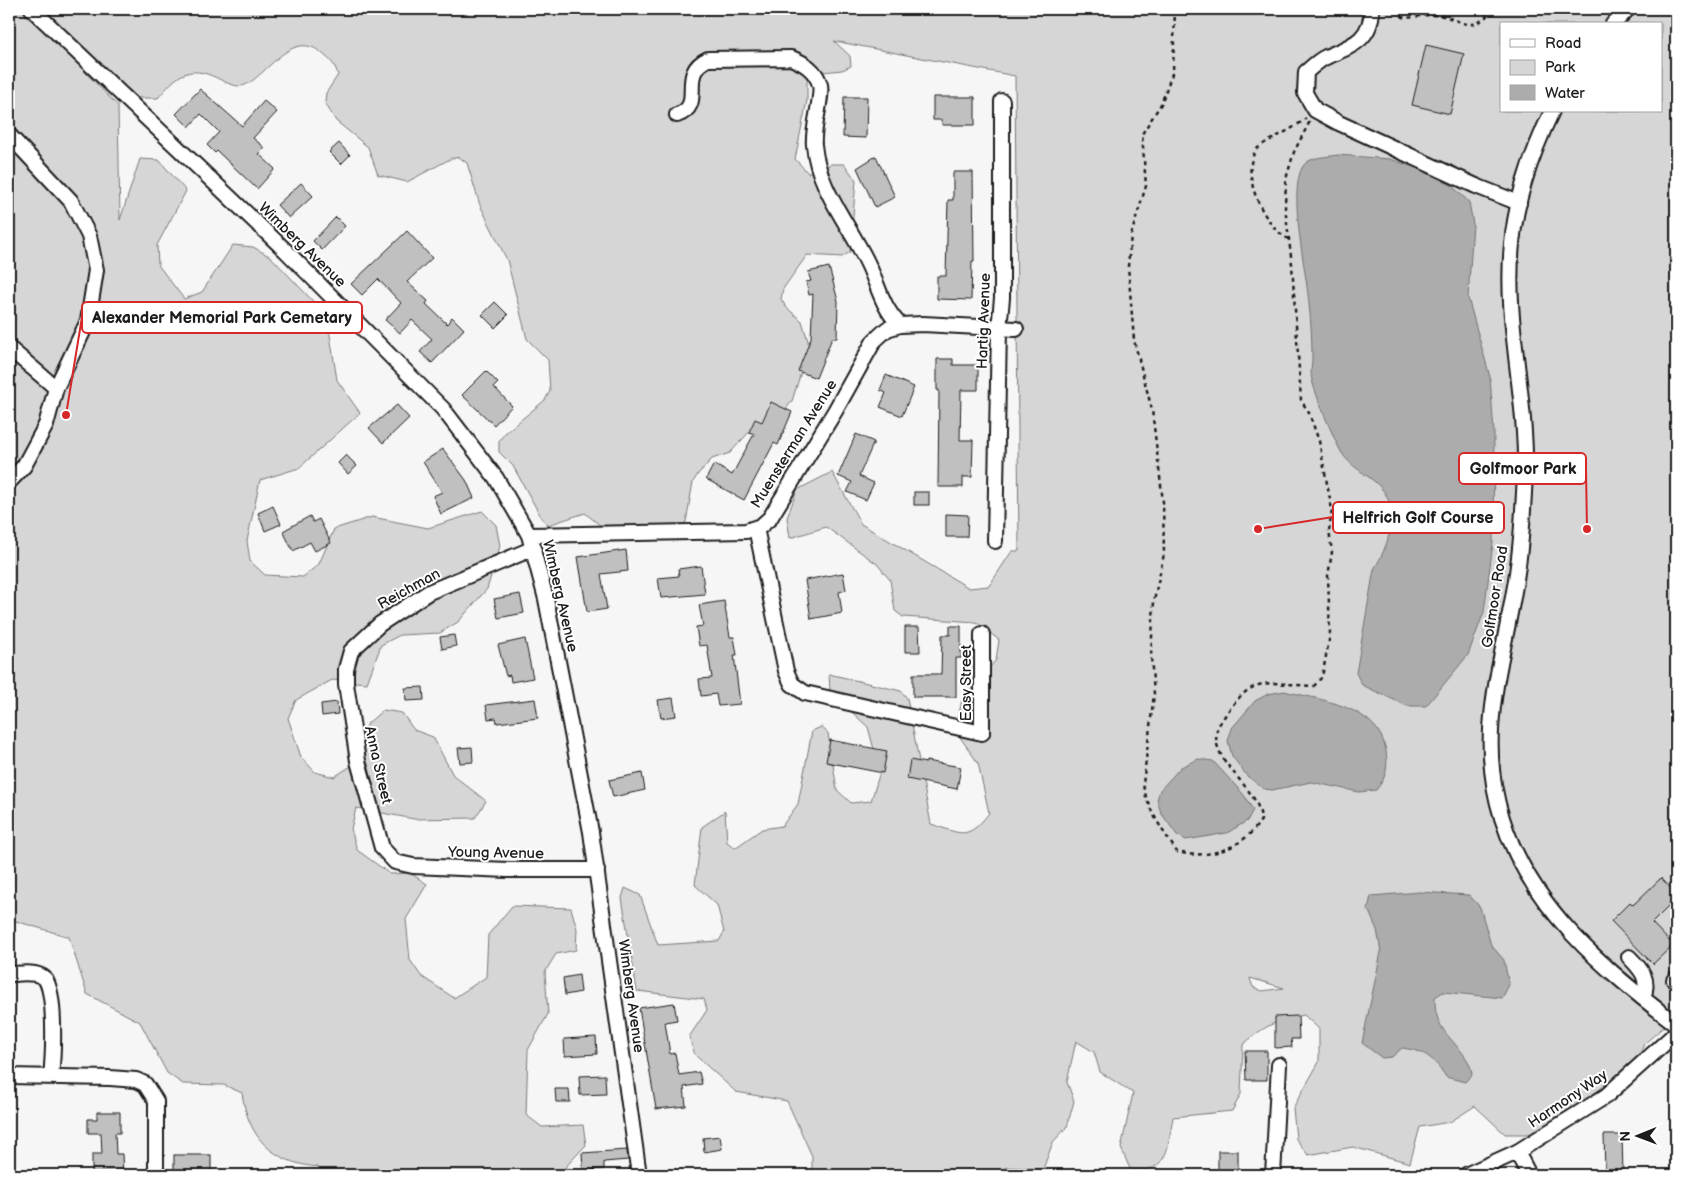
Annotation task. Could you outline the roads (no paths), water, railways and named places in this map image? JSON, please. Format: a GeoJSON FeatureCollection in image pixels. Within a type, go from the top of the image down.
{"type":"FeatureCollection","features":[{"type":"Feature","properties":{"kind":"street","name":"Wimberg Avenue"},"geometry":{"type":"LineString","coordinates":[[32,9],[300,265],[443,409],[496,478],[529,535],[534,548],[575,743],[597,870],[639,1175]]}},
{"type":"Feature","properties":{"kind":"street"},"geometry":{"type":"LineString","coordinates":[[1372,9],[1372,19],[1365,35],[1346,50],[1324,58],[1306,72],[1305,93],[1315,110],[1347,127],[1476,186],[1519,203]]}},
{"type":"Feature","properties":{"kind":"street"},"geometry":{"type":"LineString","coordinates":[[1615,22],[1628,9]]}},
{"type":"Feature","properties":{"kind":"street"},"geometry":{"type":"LineString","coordinates":[[677,114],[686,111],[690,107],[692,74],[701,62],[708,59],[790,58],[801,62],[810,68],[817,77],[821,87],[814,125],[814,145],[818,165],[838,211],[867,262],[886,309],[900,325],[1016,329]]}},
{"type":"Feature","properties":{"kind":"street","name":"Hartig Avenue"},"geometry":{"type":"LineString","coordinates":[[995,541],[999,329],[1002,298],[1002,101]]}},
{"type":"Feature","properties":{"kind":"street","name":"Golfmoor Road"},"geometry":{"type":"LineString","coordinates":[[1552,112],[1530,161],[1519,203],[1512,244],[1509,300],[1523,430],[1525,471],[1519,561],[1490,727],[1493,784],[1514,850],[1541,897],[1590,952],[1676,1024]]}},
{"type":"Feature","properties":{"kind":"street"},"geometry":{"type":"LineString","coordinates":[[9,136],[71,201],[89,236],[96,270],[88,321],[56,388],[46,425],[24,466],[10,480]]}},
{"type":"Feature","properties":{"kind":"street","name":"Muensterman Avenue"},"geometry":{"type":"LineString","coordinates":[[900,325],[887,329],[874,342],[835,411],[770,518],[756,528],[786,670],[797,688],[814,697],[982,733]]}},
{"type":"Feature","properties":{"kind":"street"},"geometry":{"type":"LineString","coordinates":[[9,348],[56,388]]}},
{"type":"Feature","properties":{"kind":"street"},"geometry":{"type":"LineString","coordinates":[[529,535],[746,531],[756,528]]}},
{"type":"Feature","properties":{"kind":"street","name":"Reichman"},"geometry":{"type":"LineString","coordinates":[[346,669],[351,651],[395,613],[429,592],[534,548]]}},
{"type":"Feature","properties":{"kind":"street","name":"Easy Street"},"geometry":{"type":"LineString","coordinates":[[982,634],[982,733]]}},
{"type":"Feature","properties":{"kind":"street","name":"Anna Street"},"geometry":{"type":"LineString","coordinates":[[346,669],[348,708],[358,761],[382,848],[395,862]]}},
{"type":"Feature","properties":{"kind":"street","name":"Young Avenue"},"geometry":{"type":"LineString","coordinates":[[395,862],[413,866],[508,870],[597,870]]}},
{"type":"Feature","properties":{"kind":"street"},"geometry":{"type":"LineString","coordinates":[[1629,956],[1645,977],[1647,988],[1643,998]]}},
{"type":"Feature","properties":{"kind":"street"},"geometry":{"type":"LineString","coordinates":[[9,974],[42,976],[49,983],[51,990],[51,1076]]}},
{"type":"Feature","properties":{"kind":"street","name":"Harmony Way"},"geometry":{"type":"LineString","coordinates":[[1466,1175],[1517,1152],[1606,1096],[1676,1033]]}},
{"type":"Feature","properties":{"kind":"street"},"geometry":{"type":"LineString","coordinates":[[1273,1175],[1279,1065]]}},
{"type":"Feature","properties":{"kind":"street"},"geometry":{"type":"LineString","coordinates":[[9,1076],[110,1078],[136,1080],[144,1084],[154,1094],[157,1112],[156,1175]]}},
{"type":"Feature","properties":{"kind":"street"},"geometry":{"type":"LineString","coordinates":[[1517,1152],[1529,1175]]}},
{"type":"Feature","properties":{"kind":"water"},"geometry":{"type":"Polygon","coordinates":[[[1338,155],[1390,159],[1428,172],[1451,185],[1469,202],[1473,224],[1468,298],[1490,377],[1494,433],[1493,543],[1484,612],[1468,655],[1426,706],[1407,706],[1362,685],[1356,673],[1374,569],[1382,555],[1390,530],[1390,505],[1381,488],[1352,465],[1340,450],[1314,387],[1311,374],[1312,344],[1308,290],[1297,212],[1299,178],[1303,166],[1310,160],[1338,155]]]}},
{"type":"Feature","properties":{"kind":"water"},"geometry":{"type":"Polygon","coordinates":[[[1284,691],[1331,702],[1360,715],[1372,724],[1381,736],[1387,757],[1385,776],[1376,790],[1359,792],[1311,782],[1272,790],[1264,789],[1247,776],[1232,756],[1228,741],[1232,728],[1255,701],[1268,694],[1284,691]]]}},
{"type":"Feature","properties":{"kind":"water"},"geometry":{"type":"Polygon","coordinates":[[[1198,759],[1213,761],[1244,795],[1253,810],[1247,821],[1227,833],[1186,840],[1177,835],[1161,813],[1157,800],[1160,790],[1181,767],[1198,759]]]}},
{"type":"Feature","properties":{"kind":"water"},"geometry":{"type":"Polygon","coordinates":[[[1420,892],[1469,895],[1480,907],[1491,945],[1504,960],[1509,985],[1502,998],[1443,992],[1435,997],[1436,1012],[1440,1024],[1467,1059],[1470,1067],[1472,1075],[1465,1082],[1446,1077],[1437,1064],[1423,1053],[1402,1048],[1392,1057],[1382,1058],[1362,1043],[1381,952],[1377,930],[1368,909],[1371,896],[1420,892]]]}},
{"type":"Feature","properties":{"kind":"place","name":"Alexander Memorial Park Cemetary"},"geometry":{"type":"Point","coordinates":[66,415]}},
{"type":"Feature","properties":{"kind":"place","name":"Helfrich Golf Course"},"geometry":{"type":"Point","coordinates":[1258,529]}},
{"type":"Feature","properties":{"kind":"place","name":"Golfmoor Park"},"geometry":{"type":"Point","coordinates":[1587,529]}}]}
